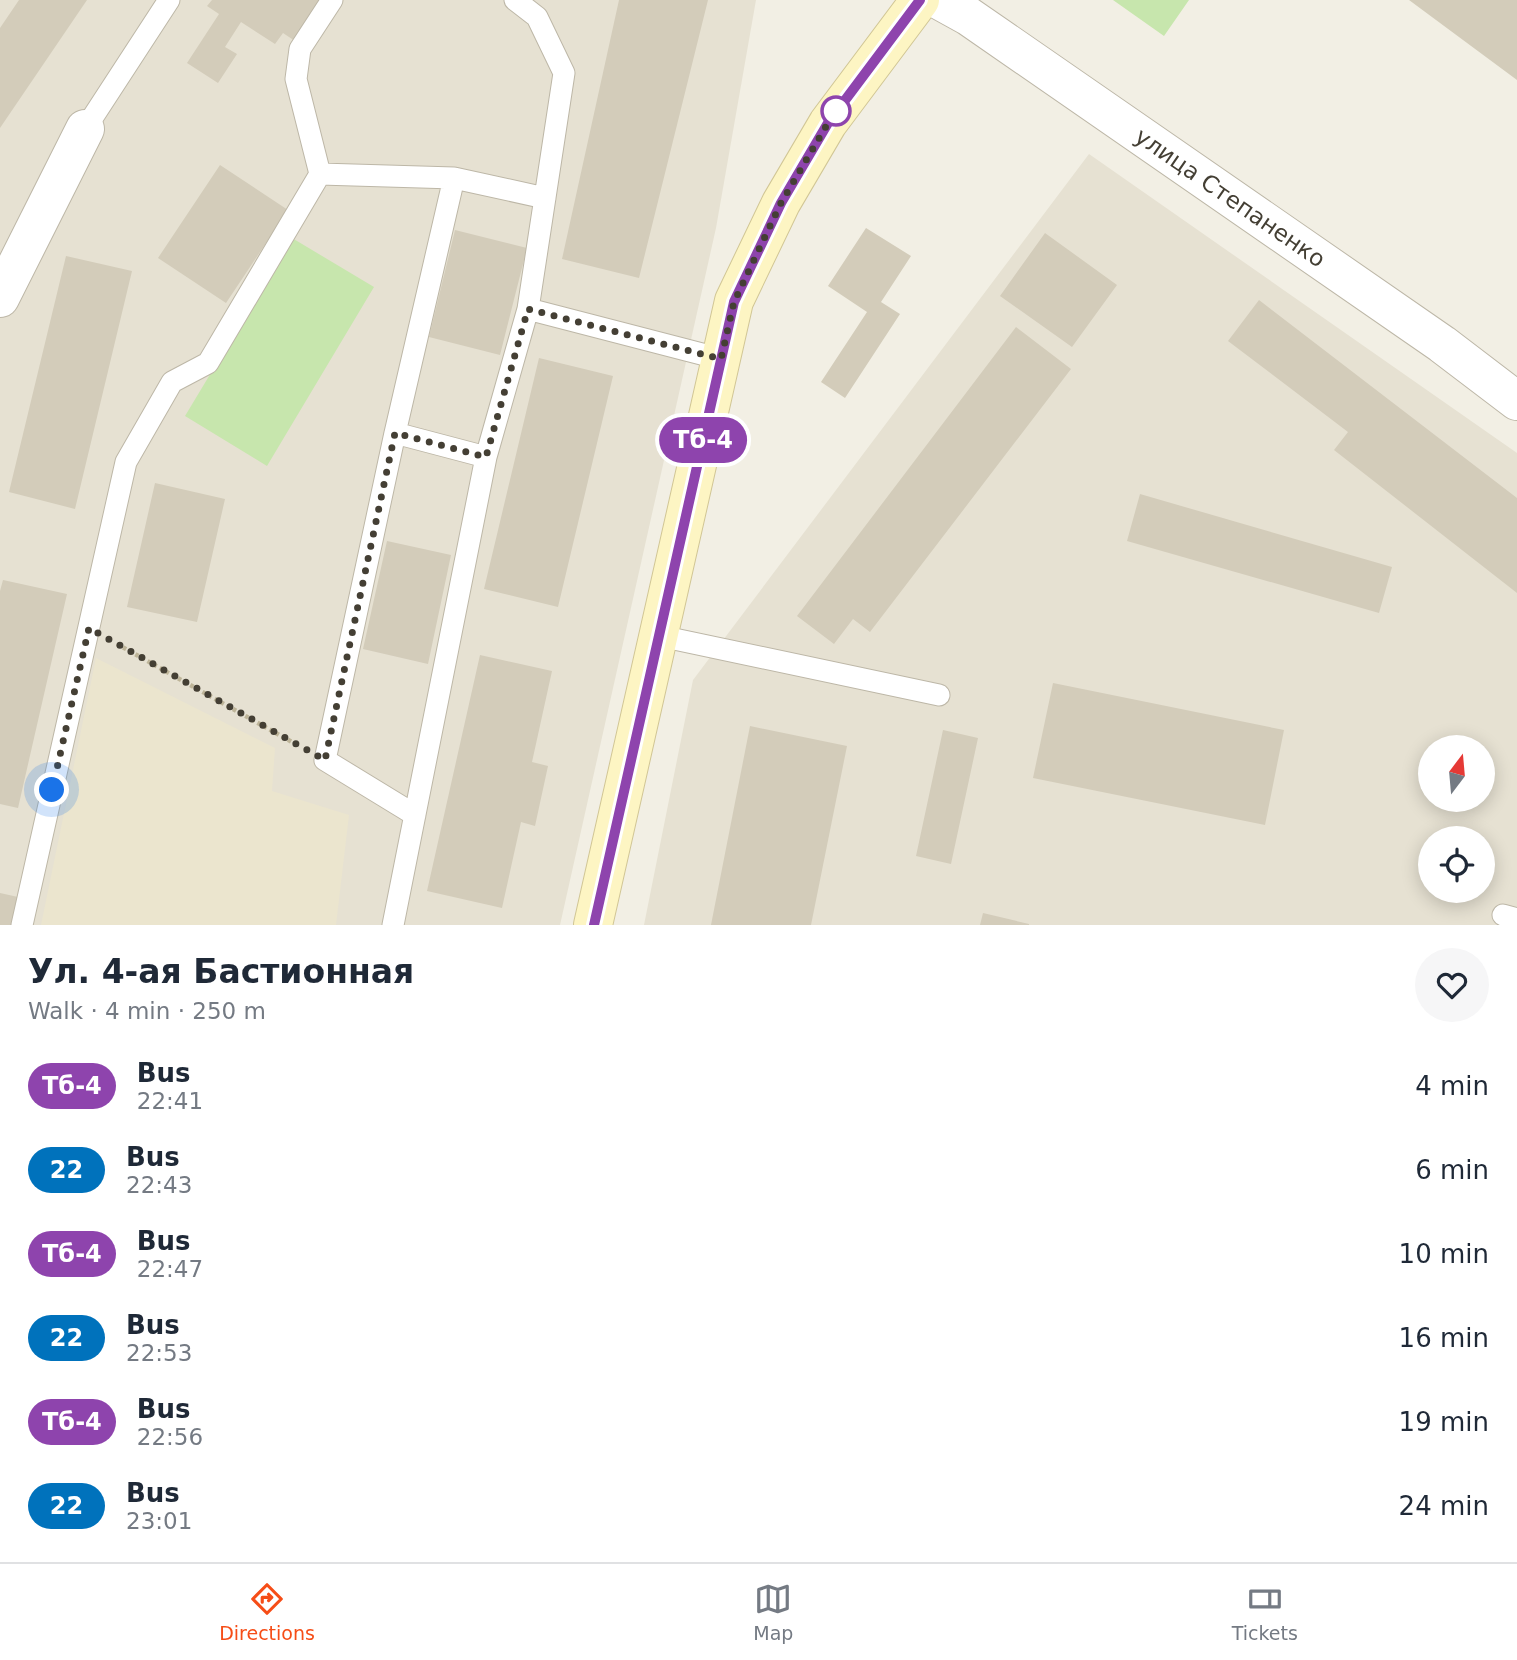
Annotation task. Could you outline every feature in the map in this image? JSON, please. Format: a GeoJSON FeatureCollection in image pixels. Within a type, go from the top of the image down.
{"type":"FeatureCollection","features":[{"type":"Feature","properties":{"kind":"main road"},"geometry":{"type":"LineString","coordinates":[[593,925],[734,302],[781,203],[828,123],[920,0]]}},
{"type":"Feature","properties":{"kind":"street","name":"улица Степаненко"},"geometry":{"type":"LineString","coordinates":[[939,0],[968,16],[1430,336],[1517,401]]}},
{"type":"Feature","properties":{"kind":"street"},"geometry":{"type":"LineString","coordinates":[[0,298],[85,129]]}},
{"type":"Feature","properties":{"kind":"lane"},"geometry":{"type":"LineString","coordinates":[[85,129],[169,0]]}},
{"type":"Feature","properties":{"kind":"lane"},"geometry":{"type":"LineString","coordinates":[[22,925],[126,462],[172,382],[208,363],[320,174],[296,79],[300,49],[332,0]]}},
{"type":"Feature","properties":{"kind":"lane"},"geometry":{"type":"LineString","coordinates":[[393,925],[486,457],[528,309],[564,73],[537,17],[515,0]]}},
{"type":"Feature","properties":{"kind":"lane"},"geometry":{"type":"LineString","coordinates":[[320,174],[454,178],[545,198]]}},
{"type":"Feature","properties":{"kind":"lane"},"geometry":{"type":"LineString","coordinates":[[415,815],[325,760],[395,433],[454,178]]}},
{"type":"Feature","properties":{"kind":"lane"},"geometry":{"type":"LineString","coordinates":[[528,309],[721,359]]}},
{"type":"Feature","properties":{"kind":"lane"},"geometry":{"type":"LineString","coordinates":[[395,433],[486,457]]}},
{"type":"Feature","properties":{"kind":"lane"},"geometry":{"type":"LineString","coordinates":[[660,636],[939,695]]}},
{"type":"Feature","properties":{"kind":"path"},"geometry":{"type":"LineString","coordinates":[[89,628],[325,760]]}},
{"type":"Feature","properties":{"kind":"shaded area"},"geometry":{"type":"Polygon","coordinates":[[[0,0],[756,0],[716,228],[560,925],[0,925],[0,0]]]}},
{"type":"Feature","properties":{"kind":"shaded area"},"geometry":{"type":"Polygon","coordinates":[[[1089,154],[1517,453],[1517,925],[644,925],[693,680],[1089,154]]]}},
{"type":"Feature","properties":{"kind":"shaded area"},"geometry":{"type":"Polygon","coordinates":[[[96,658],[275,748],[272,791],[349,815],[336,925],[41,925],[96,658]]]}},
{"type":"Feature","properties":{"kind":"green space"},"geometry":{"type":"Polygon","coordinates":[[[1113,0],[1189,0],[1164,36],[1113,0]]]}},
{"type":"Feature","properties":{"kind":"green space"},"geometry":{"type":"Polygon","coordinates":[[[292,238],[374,287],[267,466],[185,416],[292,238]]]}},
{"type":"Feature","properties":{"kind":"building"},"geometry":{"type":"Polygon","coordinates":[[[19,0],[87,0],[0,128],[0,28],[19,0]]]}},
{"type":"Feature","properties":{"kind":"building"},"geometry":{"type":"Polygon","coordinates":[[[212,0],[323,0],[295,41],[283,33],[275,44],[241,22],[225,47],[237,54],[218,83],[187,63],[219,14],[207,6],[212,0]]]}},
{"type":"Feature","properties":{"kind":"building"},"geometry":{"type":"Polygon","coordinates":[[[619,0],[708,0],[639,278],[562,259],[619,0]]]}},
{"type":"Feature","properties":{"kind":"building"},"geometry":{"type":"Polygon","coordinates":[[[1409,0],[1517,0],[1517,80],[1409,0]]]}},
{"type":"Feature","properties":{"kind":"building"},"geometry":{"type":"Polygon","coordinates":[[[220,165],[288,210],[226,303],[158,258],[220,165]]]}},
{"type":"Feature","properties":{"kind":"building"},"geometry":{"type":"Polygon","coordinates":[[[866,228],[911,256],[881,302],[900,314],[845,398],[821,382],[867,312],[828,286],[866,228]]]}},
{"type":"Feature","properties":{"kind":"building"},"geometry":{"type":"Polygon","coordinates":[[[455,230],[527,248],[500,355],[429,337],[455,230]]]}},
{"type":"Feature","properties":{"kind":"building"},"geometry":{"type":"Polygon","coordinates":[[[1045,233],[1117,285],[1072,347],[1000,296],[1045,233]]]}},
{"type":"Feature","properties":{"kind":"building"},"geometry":{"type":"Polygon","coordinates":[[[66,256],[132,271],[75,509],[9,492],[66,256]]]}},
{"type":"Feature","properties":{"kind":"building"},"geometry":{"type":"Polygon","coordinates":[[[1259,300],[1517,498],[1517,593],[1334,450],[1348,432],[1228,341],[1259,300]]]}},
{"type":"Feature","properties":{"kind":"building"},"geometry":{"type":"Polygon","coordinates":[[[1016,327],[1071,369],[870,632],[853,619],[834,644],[797,616],[1016,327]]]}},
{"type":"Feature","properties":{"kind":"building"},"geometry":{"type":"Polygon","coordinates":[[[539,358],[613,376],[558,607],[484,589],[539,358]]]}},
{"type":"Feature","properties":{"kind":"building"},"geometry":{"type":"Polygon","coordinates":[[[155,483],[225,499],[197,622],[127,607],[155,483]]]}},
{"type":"Feature","properties":{"kind":"building"},"geometry":{"type":"Polygon","coordinates":[[[1140,494],[1392,567],[1379,613],[1127,541],[1140,494]]]}},
{"type":"Feature","properties":{"kind":"building"},"geometry":{"type":"Polygon","coordinates":[[[387,541],[451,555],[428,664],[363,649],[387,541]]]}},
{"type":"Feature","properties":{"kind":"building"},"geometry":{"type":"Polygon","coordinates":[[[3,580],[67,594],[18,808],[0,804],[0,591],[3,580]]]}},
{"type":"Feature","properties":{"kind":"building"},"geometry":{"type":"Polygon","coordinates":[[[480,655],[552,671],[532,762],[548,766],[535,826],[521,822],[502,908],[427,891],[480,655]]]}},
{"type":"Feature","properties":{"kind":"building"},"geometry":{"type":"Polygon","coordinates":[[[1053,683],[1284,730],[1265,825],[1033,778],[1053,683]]]}},
{"type":"Feature","properties":{"kind":"building"},"geometry":{"type":"Polygon","coordinates":[[[750,726],[847,746],[811,925],[711,925],[750,726]]]}},
{"type":"Feature","properties":{"kind":"building"},"geometry":{"type":"Polygon","coordinates":[[[943,730],[978,738],[951,864],[916,856],[943,730]]]}},
{"type":"Feature","properties":{"kind":"building"},"geometry":{"type":"Polygon","coordinates":[[[0,893],[18,897],[12,925],[0,925],[0,893]]]}},
{"type":"Feature","properties":{"kind":"building"},"geometry":{"type":"Polygon","coordinates":[[[983,913],[1029,924],[1029,925],[980,925],[983,913]]]}},
{"type":"Feature","properties":{"kind":"bus line","name":"Тб-4"},"geometry":{"type":"LineString","coordinates":[[594,925],[734,302],[781,203],[828,123],[920,0]]}},
{"type":"Feature","properties":{"kind":"route"},"geometry":{"type":"LineString","coordinates":[[52,790],[89,628],[325,760],[395,433],[486,457],[528,309],[721,359],[734,302],[781,203],[843,102],[836,111]]}}]}
